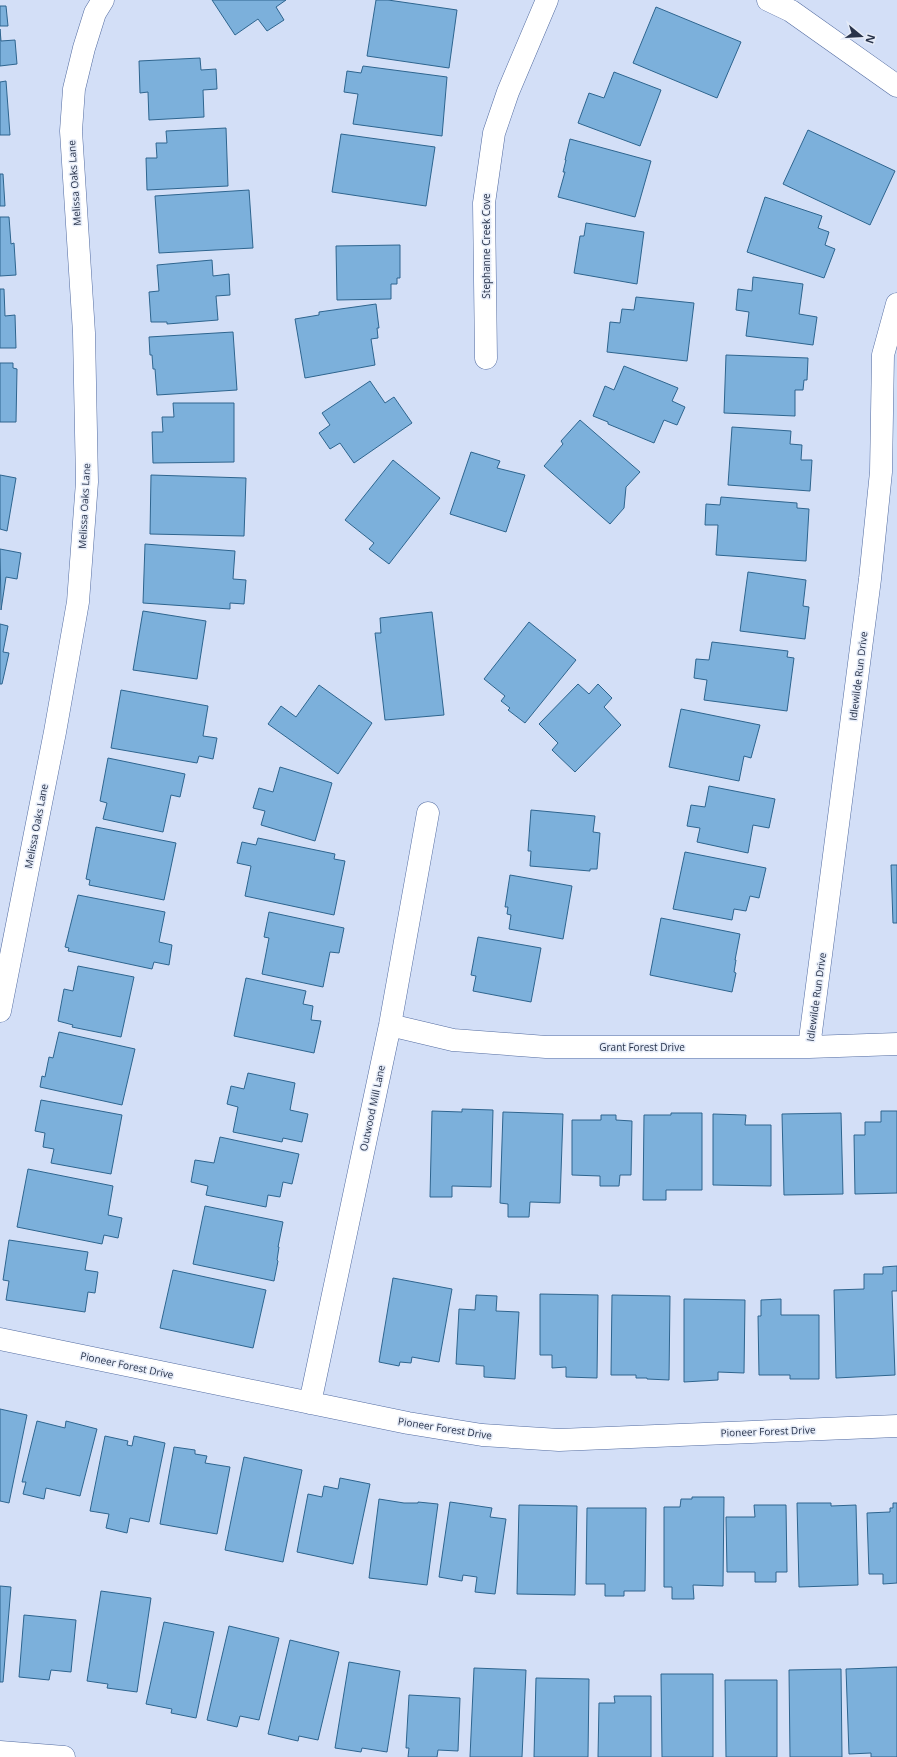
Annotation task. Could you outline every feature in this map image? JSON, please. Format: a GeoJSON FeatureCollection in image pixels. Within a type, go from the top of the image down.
{"type":"FeatureCollection","features":[{"type":"Feature","properties":{"kind":"street","name":"Melissa Oaks Lane"},"geometry":{"type":"LineString","coordinates":[[0,1011],[55,732],[78,602],[87,474],[84,333],[71,131],[74,89],[84,48],[95,12],[103,0]]}},
{"type":"Feature","properties":{"kind":"street","name":"Stephanne Creek Cove"},"geometry":{"type":"LineString","coordinates":[[486,358],[484,203],[494,134],[508,92],[547,0]]}},
{"type":"Feature","properties":{"kind":"street"},"geometry":{"type":"LineString","coordinates":[[768,0],[791,11],[897,86]]}},
{"type":"Feature","properties":{"kind":"street","name":"Idlewilde Run Drive"},"geometry":{"type":"LineString","coordinates":[[809,1047],[870,580],[881,472],[883,355],[897,304]]}},
{"type":"Feature","properties":{"kind":"street","name":"Outwood Mill Lane"},"geometry":{"type":"LineString","coordinates":[[310,1402],[390,1025],[428,813]]}},
{"type":"Feature","properties":{"kind":"street","name":"Grant Forest Drive"},"geometry":{"type":"LineString","coordinates":[[390,1025],[453,1040],[546,1046],[809,1047],[897,1044]]}},
{"type":"Feature","properties":{"kind":"street","name":"Pioneer Forest Drive"},"geometry":{"type":"LineString","coordinates":[[0,1339],[408,1423],[482,1435],[559,1440],[897,1426]]}},
{"type":"Feature","properties":{"kind":"street"},"geometry":{"type":"LineString","coordinates":[[0,1752],[64,1757]]}},
{"type":"Feature","properties":{"kind":"building"},"geometry":{"type":"Polygon","coordinates":[[[212,0],[286,0],[276,7],[284,20],[267,31],[258,19],[235,35],[212,0]]]}},
{"type":"Feature","properties":{"kind":"building"},"geometry":{"type":"Polygon","coordinates":[[[376,0],[388,0],[457,10],[449,68],[367,56],[376,0]]]}},
{"type":"Feature","properties":{"kind":"building"},"geometry":{"type":"Polygon","coordinates":[[[0,6],[6,6],[8,26],[0,26],[0,6]]]}},
{"type":"Feature","properties":{"kind":"building"},"geometry":{"type":"Polygon","coordinates":[[[656,7],[741,42],[717,98],[633,63],[656,7]]]}},
{"type":"Feature","properties":{"kind":"building"},"geometry":{"type":"Polygon","coordinates":[[[0,29],[1,41],[15,40],[17,64],[0,66],[0,29]]]}},
{"type":"Feature","properties":{"kind":"building"},"geometry":{"type":"Polygon","coordinates":[[[200,58],[201,70],[216,69],[217,89],[203,90],[204,117],[149,120],[148,92],[140,93],[139,61],[200,58]]]}},
{"type":"Feature","properties":{"kind":"building"},"geometry":{"type":"Polygon","coordinates":[[[363,66],[447,77],[442,136],[353,124],[358,94],[344,92],[347,71],[361,73],[363,66]]]}},
{"type":"Feature","properties":{"kind":"building"},"geometry":{"type":"Polygon","coordinates":[[[614,72],[661,90],[640,146],[578,123],[589,93],[604,98],[614,72]]]}},
{"type":"Feature","properties":{"kind":"building"},"geometry":{"type":"Polygon","coordinates":[[[6,81],[10,135],[0,135],[0,82],[6,81]]]}},
{"type":"Feature","properties":{"kind":"building"},"geometry":{"type":"Polygon","coordinates":[[[226,128],[228,186],[147,190],[146,158],[157,158],[156,143],[167,143],[166,131],[226,128]]]}},
{"type":"Feature","properties":{"kind":"building"},"geometry":{"type":"Polygon","coordinates":[[[808,130],[895,171],[870,225],[783,184],[808,130]]]}},
{"type":"Feature","properties":{"kind":"building"},"geometry":{"type":"Polygon","coordinates":[[[341,134],[435,147],[426,206],[332,192],[341,134]]]}},
{"type":"Feature","properties":{"kind":"building"},"geometry":{"type":"Polygon","coordinates":[[[570,139],[651,161],[635,217],[558,197],[565,172],[563,172],[570,139]]]}},
{"type":"Feature","properties":{"kind":"building"},"geometry":{"type":"Polygon","coordinates":[[[0,174],[3,174],[5,206],[0,206],[0,174]]]}},
{"type":"Feature","properties":{"kind":"building"},"geometry":{"type":"Polygon","coordinates":[[[249,190],[253,248],[159,253],[155,196],[249,190]]]}},
{"type":"Feature","properties":{"kind":"building"},"geometry":{"type":"Polygon","coordinates":[[[765,197],[822,216],[818,228],[829,232],[825,245],[835,249],[824,278],[747,252],[765,197]]]}},
{"type":"Feature","properties":{"kind":"building"},"geometry":{"type":"Polygon","coordinates":[[[0,217],[9,217],[11,244],[14,243],[16,275],[0,276],[0,217]]]}},
{"type":"Feature","properties":{"kind":"building"},"geometry":{"type":"Polygon","coordinates":[[[586,223],[644,232],[637,284],[574,273],[580,236],[584,236],[586,223]]]}},
{"type":"Feature","properties":{"kind":"building"},"geometry":{"type":"Polygon","coordinates":[[[400,245],[400,278],[397,278],[397,284],[391,284],[391,299],[337,300],[336,246],[400,245]]]}},
{"type":"Feature","properties":{"kind":"building"},"geometry":{"type":"Polygon","coordinates":[[[212,260],[213,276],[229,274],[230,295],[216,296],[218,320],[167,324],[167,322],[151,322],[149,292],[159,291],[157,265],[212,260]]]}},
{"type":"Feature","properties":{"kind":"building"},"geometry":{"type":"Polygon","coordinates":[[[753,277],[803,284],[799,314],[817,317],[813,345],[746,336],[749,312],[736,310],[738,289],[752,291],[753,277]]]}},
{"type":"Feature","properties":{"kind":"building"},"geometry":{"type":"Polygon","coordinates":[[[0,289],[4,289],[5,316],[15,315],[16,348],[0,348],[0,289]]]}},
{"type":"Feature","properties":{"kind":"building"},"geometry":{"type":"Polygon","coordinates":[[[636,297],[694,303],[687,361],[607,352],[610,322],[620,323],[622,309],[634,310],[636,297]]]}},
{"type":"Feature","properties":{"kind":"building"},"geometry":{"type":"Polygon","coordinates":[[[376,304],[379,328],[377,328],[378,338],[371,339],[375,365],[305,378],[295,319],[319,315],[319,312],[376,304]]]}},
{"type":"Feature","properties":{"kind":"building"},"geometry":{"type":"Polygon","coordinates":[[[233,332],[237,390],[157,395],[155,369],[153,369],[152,355],[150,355],[149,337],[233,332]]]}},
{"type":"Feature","properties":{"kind":"building"},"geometry":{"type":"Polygon","coordinates":[[[726,355],[808,358],[807,380],[804,380],[803,390],[795,390],[795,416],[724,413],[726,355]]]}},
{"type":"Feature","properties":{"kind":"building"},"geometry":{"type":"Polygon","coordinates":[[[0,363],[13,363],[13,368],[17,369],[16,422],[0,422],[0,363]]]}},
{"type":"Feature","properties":{"kind":"building"},"geometry":{"type":"Polygon","coordinates":[[[624,366],[678,388],[672,401],[685,407],[677,425],[664,420],[654,443],[608,424],[608,422],[593,416],[605,386],[614,390],[624,366]]]}},
{"type":"Feature","properties":{"kind":"building"},"geometry":{"type":"Polygon","coordinates":[[[370,381],[385,403],[394,397],[412,423],[354,463],[340,443],[330,449],[319,433],[330,425],[322,413],[370,381]]]}},
{"type":"Feature","properties":{"kind":"building"},"geometry":{"type":"Polygon","coordinates":[[[173,403],[234,403],[234,462],[153,463],[152,432],[163,432],[162,417],[174,417],[173,403]]]}},
{"type":"Feature","properties":{"kind":"building"},"geometry":{"type":"Polygon","coordinates":[[[580,420],[640,472],[626,487],[624,508],[610,524],[544,466],[563,444],[561,441],[580,420]]]}},
{"type":"Feature","properties":{"kind":"building"},"geometry":{"type":"Polygon","coordinates":[[[732,427],[791,431],[790,444],[802,445],[801,460],[812,460],[810,491],[728,485],[732,427]]]}},
{"type":"Feature","properties":{"kind":"building"},"geometry":{"type":"Polygon","coordinates":[[[471,452],[500,461],[497,468],[525,475],[506,532],[450,514],[471,452]]]}},
{"type":"Feature","properties":{"kind":"building"},"geometry":{"type":"Polygon","coordinates":[[[393,460],[440,498],[389,564],[369,549],[374,543],[345,520],[393,460]]]}},
{"type":"Feature","properties":{"kind":"building"},"geometry":{"type":"Polygon","coordinates":[[[0,475],[16,478],[7,531],[0,529],[0,475]]]}},
{"type":"Feature","properties":{"kind":"building"},"geometry":{"type":"Polygon","coordinates":[[[151,475],[246,478],[244,536],[150,534],[151,475]]]}},
{"type":"Feature","properties":{"kind":"building"},"geometry":{"type":"Polygon","coordinates":[[[721,497],[797,503],[797,508],[809,509],[806,561],[716,555],[718,525],[705,525],[706,504],[720,505],[721,497]]]}},
{"type":"Feature","properties":{"kind":"building"},"geometry":{"type":"Polygon","coordinates":[[[145,544],[235,551],[233,579],[246,580],[244,604],[230,603],[230,609],[143,603],[145,544]]]}},
{"type":"Feature","properties":{"kind":"building"},"geometry":{"type":"Polygon","coordinates":[[[0,549],[21,553],[17,579],[6,577],[1,610],[0,549]]]}},
{"type":"Feature","properties":{"kind":"building"},"geometry":{"type":"Polygon","coordinates":[[[748,572],[806,580],[803,606],[809,607],[805,639],[740,631],[748,572]]]}},
{"type":"Feature","properties":{"kind":"building"},"geometry":{"type":"Polygon","coordinates":[[[143,611],[206,621],[197,679],[133,670],[143,611]]]}},
{"type":"Feature","properties":{"kind":"building"},"geometry":{"type":"Polygon","coordinates":[[[432,612],[444,715],[385,720],[375,633],[381,633],[380,618],[432,612]]]}},
{"type":"Feature","properties":{"kind":"building"},"geometry":{"type":"Polygon","coordinates":[[[529,622],[576,660],[525,723],[508,710],[510,708],[501,701],[505,696],[484,679],[529,622]]]}},
{"type":"Feature","properties":{"kind":"building"},"geometry":{"type":"Polygon","coordinates":[[[0,624],[8,626],[3,652],[9,653],[2,684],[0,684],[0,624]]]}},
{"type":"Feature","properties":{"kind":"building"},"geometry":{"type":"Polygon","coordinates":[[[712,642],[788,651],[787,657],[794,658],[787,711],[704,700],[707,680],[694,678],[696,659],[709,660],[712,642]]]}},
{"type":"Feature","properties":{"kind":"building"},"geometry":{"type":"Polygon","coordinates":[[[578,684],[589,694],[598,684],[612,698],[604,707],[621,725],[575,772],[552,750],[558,743],[539,724],[578,684]]]}},
{"type":"Feature","properties":{"kind":"building"},"geometry":{"type":"Polygon","coordinates":[[[319,685],[372,723],[338,774],[268,724],[281,706],[296,717],[319,685]]]}},
{"type":"Feature","properties":{"kind":"building"},"geometry":{"type":"Polygon","coordinates":[[[121,690],[208,706],[203,736],[217,738],[213,759],[199,756],[197,763],[111,748],[121,690]]]}},
{"type":"Feature","properties":{"kind":"building"},"geometry":{"type":"Polygon","coordinates":[[[681,709],[760,725],[751,758],[744,756],[739,781],[669,767],[681,709]]]}},
{"type":"Feature","properties":{"kind":"building"},"geometry":{"type":"Polygon","coordinates":[[[108,758],[185,774],[180,797],[171,795],[163,832],[103,819],[107,803],[100,801],[108,758]]]}},
{"type":"Feature","properties":{"kind":"building"},"geometry":{"type":"Polygon","coordinates":[[[280,767],[332,783],[315,841],[261,825],[265,811],[253,808],[259,788],[273,792],[280,767]]]}},
{"type":"Feature","properties":{"kind":"building"},"geometry":{"type":"Polygon","coordinates":[[[709,786],[775,799],[769,828],[753,825],[748,853],[697,842],[700,828],[687,826],[691,805],[705,807],[709,786]]]}},
{"type":"Feature","properties":{"kind":"building"},"geometry":{"type":"Polygon","coordinates":[[[531,810],[595,816],[593,832],[600,833],[597,869],[590,869],[590,871],[530,866],[531,851],[528,851],[531,810]]]}},
{"type":"Feature","properties":{"kind":"building"},"geometry":{"type":"Polygon","coordinates":[[[96,827],[176,843],[164,900],[89,885],[90,880],[86,879],[96,827]]]}},
{"type":"Feature","properties":{"kind":"building"},"geometry":{"type":"Polygon","coordinates":[[[258,838],[335,854],[334,859],[345,861],[334,915],[245,896],[251,866],[237,863],[242,842],[256,845],[258,838]]]}},
{"type":"Feature","properties":{"kind":"building"},"geometry":{"type":"Polygon","coordinates":[[[685,852],[766,868],[759,898],[750,896],[746,911],[734,909],[732,920],[673,909],[685,852]]]}},
{"type":"Feature","properties":{"kind":"building"},"geometry":{"type":"Polygon","coordinates":[[[891,865],[897,865],[897,923],[893,923],[891,865]]]}},
{"type":"Feature","properties":{"kind":"building"},"geometry":{"type":"Polygon","coordinates":[[[510,875],[572,886],[563,939],[509,929],[511,915],[507,914],[508,907],[505,907],[510,875]]]}},
{"type":"Feature","properties":{"kind":"building"},"geometry":{"type":"Polygon","coordinates":[[[78,895],[165,912],[159,942],[172,945],[169,965],[154,962],[152,969],[68,951],[69,948],[65,947],[78,895]]]}},
{"type":"Feature","properties":{"kind":"building"},"geometry":{"type":"Polygon","coordinates":[[[269,912],[344,928],[339,953],[330,952],[323,987],[262,974],[269,938],[264,937],[269,912]]]}},
{"type":"Feature","properties":{"kind":"building"},"geometry":{"type":"Polygon","coordinates":[[[661,918],[740,934],[735,960],[734,972],[736,973],[732,992],[650,975],[661,918]]]}},
{"type":"Feature","properties":{"kind":"building"},"geometry":{"type":"Polygon","coordinates":[[[478,937],[541,948],[531,1002],[473,991],[476,976],[471,975],[478,937]]]}},
{"type":"Feature","properties":{"kind":"building"},"geometry":{"type":"Polygon","coordinates":[[[78,966],[134,977],[121,1037],[72,1027],[73,1025],[58,1021],[64,989],[73,991],[78,966]]]}},
{"type":"Feature","properties":{"kind":"building"},"geometry":{"type":"Polygon","coordinates":[[[246,978],[306,991],[303,1004],[313,1006],[311,1020],[321,1021],[314,1053],[234,1036],[246,978]]]}},
{"type":"Feature","properties":{"kind":"building"},"geometry":{"type":"Polygon","coordinates":[[[59,1032],[135,1049],[122,1105],[40,1087],[42,1076],[45,1077],[49,1057],[53,1058],[59,1032]]]}},
{"type":"Feature","properties":{"kind":"building"},"geometry":{"type":"Polygon","coordinates":[[[248,1073],[295,1083],[290,1110],[308,1114],[302,1142],[283,1138],[282,1142],[233,1132],[238,1107],[227,1104],[231,1086],[244,1089],[248,1073]]]}},
{"type":"Feature","properties":{"kind":"building"},"geometry":{"type":"Polygon","coordinates":[[[41,1100],[122,1115],[111,1174],[51,1163],[54,1149],[43,1147],[45,1133],[35,1131],[41,1100]]]}},
{"type":"Feature","properties":{"kind":"building"},"geometry":{"type":"Polygon","coordinates":[[[462,1109],[493,1110],[491,1187],[452,1186],[452,1197],[430,1197],[432,1111],[462,1112],[462,1109]]]}},
{"type":"Feature","properties":{"kind":"building"},"geometry":{"type":"Polygon","coordinates":[[[881,1111],[897,1111],[897,1193],[855,1194],[854,1135],[865,1135],[865,1122],[881,1122],[881,1111]]]}},
{"type":"Feature","properties":{"kind":"building"},"geometry":{"type":"Polygon","coordinates":[[[503,1112],[563,1114],[560,1203],[530,1202],[529,1217],[508,1217],[508,1204],[500,1203],[503,1112]]]}},
{"type":"Feature","properties":{"kind":"building"},"geometry":{"type":"Polygon","coordinates":[[[671,1113],[702,1113],[702,1190],[666,1190],[666,1200],[643,1200],[644,1115],[671,1115],[671,1113]]]}},
{"type":"Feature","properties":{"kind":"building"},"geometry":{"type":"Polygon","coordinates":[[[841,1113],[843,1194],[784,1195],[782,1114],[841,1113]]]}},
{"type":"Feature","properties":{"kind":"building"},"geometry":{"type":"Polygon","coordinates":[[[713,1114],[746,1115],[745,1125],[771,1125],[771,1186],[713,1185],[713,1114]]]}},
{"type":"Feature","properties":{"kind":"building"},"geometry":{"type":"Polygon","coordinates":[[[601,1115],[616,1115],[616,1120],[632,1121],[631,1175],[620,1175],[619,1186],[600,1186],[600,1176],[572,1175],[572,1120],[601,1120],[601,1115]]]}},
{"type":"Feature","properties":{"kind":"building"},"geometry":{"type":"Polygon","coordinates":[[[220,1137],[299,1154],[292,1184],[283,1182],[280,1197],[268,1195],[266,1207],[206,1195],[208,1186],[191,1182],[195,1160],[214,1163],[220,1137]]]}},
{"type":"Feature","properties":{"kind":"building"},"geometry":{"type":"Polygon","coordinates":[[[28,1169],[113,1186],[108,1215],[122,1218],[118,1238],[104,1235],[102,1244],[17,1227],[28,1169]]]}},
{"type":"Feature","properties":{"kind":"building"},"geometry":{"type":"Polygon","coordinates":[[[205,1206],[283,1222],[274,1281],[193,1264],[205,1206]]]}},
{"type":"Feature","properties":{"kind":"building"},"geometry":{"type":"Polygon","coordinates":[[[9,1240],[88,1252],[85,1270],[98,1272],[95,1293],[88,1292],[85,1312],[6,1300],[9,1281],[3,1280],[9,1240]]]}},
{"type":"Feature","properties":{"kind":"building"},"geometry":{"type":"Polygon","coordinates":[[[897,1266],[897,1291],[892,1291],[895,1375],[836,1378],[834,1290],[864,1289],[864,1274],[883,1274],[883,1267],[897,1266]]]}},
{"type":"Feature","properties":{"kind":"building"},"geometry":{"type":"Polygon","coordinates":[[[173,1270],[266,1290],[253,1348],[160,1328],[173,1270]]]}},
{"type":"Feature","properties":{"kind":"building"},"geometry":{"type":"Polygon","coordinates":[[[393,1278],[452,1289],[439,1362],[412,1357],[411,1363],[400,1362],[399,1366],[379,1362],[393,1278]]]}},
{"type":"Feature","properties":{"kind":"building"},"geometry":{"type":"Polygon","coordinates":[[[540,1294],[598,1295],[597,1378],[566,1377],[566,1367],[552,1368],[552,1355],[540,1355],[540,1294]]]}},
{"type":"Feature","properties":{"kind":"building"},"geometry":{"type":"Polygon","coordinates":[[[476,1295],[497,1296],[496,1311],[519,1312],[515,1379],[484,1377],[484,1366],[456,1364],[459,1309],[475,1310],[476,1295]]]}},
{"type":"Feature","properties":{"kind":"building"},"geometry":{"type":"Polygon","coordinates":[[[612,1295],[670,1296],[669,1380],[636,1378],[636,1375],[611,1375],[612,1295]]]}},
{"type":"Feature","properties":{"kind":"building"},"geometry":{"type":"Polygon","coordinates":[[[684,1299],[745,1300],[744,1373],[718,1372],[718,1380],[684,1382],[684,1299]]]}},
{"type":"Feature","properties":{"kind":"building"},"geometry":{"type":"Polygon","coordinates":[[[781,1299],[781,1315],[819,1315],[819,1379],[790,1379],[790,1375],[759,1375],[758,1316],[761,1316],[761,1300],[781,1299]]]}},
{"type":"Feature","properties":{"kind":"building"},"geometry":{"type":"Polygon","coordinates":[[[0,1409],[27,1415],[9,1503],[0,1501],[0,1409]]]}},
{"type":"Feature","properties":{"kind":"building"},"geometry":{"type":"Polygon","coordinates":[[[37,1421],[65,1428],[66,1421],[97,1429],[80,1496],[46,1488],[44,1499],[23,1494],[26,1482],[22,1482],[37,1421]]]}},
{"type":"Feature","properties":{"kind":"building"},"geometry":{"type":"Polygon","coordinates":[[[105,1436],[128,1441],[127,1445],[132,1446],[134,1436],[165,1443],[149,1522],[130,1518],[127,1533],[106,1528],[109,1514],[90,1511],[105,1436]]]}},
{"type":"Feature","properties":{"kind":"building"},"geometry":{"type":"Polygon","coordinates":[[[174,1447],[195,1450],[195,1454],[207,1456],[205,1463],[230,1467],[217,1534],[160,1524],[174,1447]]]}},
{"type":"Feature","properties":{"kind":"building"},"geometry":{"type":"Polygon","coordinates":[[[244,1457],[302,1470],[283,1562],[225,1550],[244,1457]]]}},
{"type":"Feature","properties":{"kind":"building"},"geometry":{"type":"Polygon","coordinates":[[[340,1478],[370,1484],[353,1564],[297,1552],[308,1494],[322,1497],[324,1486],[338,1489],[340,1478]]]}},
{"type":"Feature","properties":{"kind":"building"},"geometry":{"type":"Polygon","coordinates":[[[692,1497],[724,1497],[723,1586],[693,1585],[694,1599],[672,1599],[672,1587],[664,1587],[664,1507],[680,1507],[681,1499],[692,1499],[692,1497]]]}},
{"type":"Feature","properties":{"kind":"building"},"geometry":{"type":"Polygon","coordinates":[[[379,1499],[404,1503],[418,1502],[438,1504],[427,1585],[369,1578],[379,1499]]]}},
{"type":"Feature","properties":{"kind":"building"},"geometry":{"type":"Polygon","coordinates":[[[450,1502],[492,1508],[490,1517],[506,1519],[495,1594],[475,1592],[477,1577],[463,1575],[462,1581],[439,1577],[450,1502]]]}},
{"type":"Feature","properties":{"kind":"building"},"geometry":{"type":"Polygon","coordinates":[[[797,1503],[831,1503],[831,1506],[856,1505],[858,1585],[799,1587],[797,1503]]]}},
{"type":"Feature","properties":{"kind":"building"},"geometry":{"type":"Polygon","coordinates":[[[893,1503],[897,1503],[897,1583],[883,1584],[883,1574],[869,1574],[867,1513],[890,1512],[890,1508],[893,1508],[893,1503]]]}},
{"type":"Feature","properties":{"kind":"building"},"geometry":{"type":"Polygon","coordinates":[[[519,1505],[577,1506],[575,1595],[517,1594],[519,1505]]]}},
{"type":"Feature","properties":{"kind":"building"},"geometry":{"type":"Polygon","coordinates":[[[754,1505],[786,1505],[787,1572],[776,1572],[776,1582],[755,1582],[755,1572],[727,1572],[726,1517],[755,1517],[754,1505]]]}},
{"type":"Feature","properties":{"kind":"building"},"geometry":{"type":"Polygon","coordinates":[[[587,1508],[646,1508],[645,1591],[624,1591],[624,1596],[605,1596],[605,1584],[586,1584],[587,1508]]]}},
{"type":"Feature","properties":{"kind":"building"},"geometry":{"type":"Polygon","coordinates":[[[0,1586],[11,1587],[3,1682],[0,1682],[0,1586]]]}},
{"type":"Feature","properties":{"kind":"building"},"geometry":{"type":"Polygon","coordinates":[[[101,1591],[151,1598],[137,1692],[107,1688],[108,1684],[87,1681],[101,1591]]]}},
{"type":"Feature","properties":{"kind":"building"},"geometry":{"type":"Polygon","coordinates":[[[24,1615],[76,1620],[71,1672],[51,1670],[49,1680],[19,1677],[24,1615]]]}},
{"type":"Feature","properties":{"kind":"building"},"geometry":{"type":"Polygon","coordinates":[[[164,1622],[214,1632],[196,1718],[171,1713],[172,1709],[146,1704],[164,1622]]]}},
{"type":"Feature","properties":{"kind":"building"},"geometry":{"type":"Polygon","coordinates":[[[229,1626],[279,1638],[259,1720],[240,1716],[237,1727],[207,1720],[229,1626]]]}},
{"type":"Feature","properties":{"kind":"building"},"geometry":{"type":"Polygon","coordinates":[[[290,1640],[339,1652],[318,1740],[299,1736],[298,1741],[268,1734],[290,1640]]]}},
{"type":"Feature","properties":{"kind":"building"},"geometry":{"type":"Polygon","coordinates":[[[349,1662],[400,1671],[387,1752],[362,1748],[361,1752],[335,1748],[349,1662]]]}},
{"type":"Feature","properties":{"kind":"building"},"geometry":{"type":"Polygon","coordinates":[[[897,1667],[897,1757],[871,1757],[871,1753],[849,1754],[846,1669],[897,1667]]]}},
{"type":"Feature","properties":{"kind":"building"},"geometry":{"type":"Polygon","coordinates":[[[474,1668],[526,1670],[522,1757],[470,1757],[474,1668]]]}},
{"type":"Feature","properties":{"kind":"building"},"geometry":{"type":"Polygon","coordinates":[[[841,1669],[842,1757],[790,1757],[789,1670],[841,1669]]]}},
{"type":"Feature","properties":{"kind":"building"},"geometry":{"type":"Polygon","coordinates":[[[661,1674],[713,1674],[713,1757],[662,1757],[661,1674]]]}},
{"type":"Feature","properties":{"kind":"building"},"geometry":{"type":"Polygon","coordinates":[[[536,1678],[589,1679],[588,1757],[534,1757],[536,1678]]]}},
{"type":"Feature","properties":{"kind":"building"},"geometry":{"type":"Polygon","coordinates":[[[725,1680],[777,1680],[777,1757],[726,1757],[725,1680]]]}},
{"type":"Feature","properties":{"kind":"building"},"geometry":{"type":"Polygon","coordinates":[[[409,1695],[460,1698],[458,1751],[438,1750],[437,1757],[408,1757],[409,1748],[406,1748],[409,1695]]]}},
{"type":"Feature","properties":{"kind":"building"},"geometry":{"type":"Polygon","coordinates":[[[614,1696],[651,1696],[651,1757],[598,1757],[599,1703],[615,1703],[614,1696]]]}}]}
